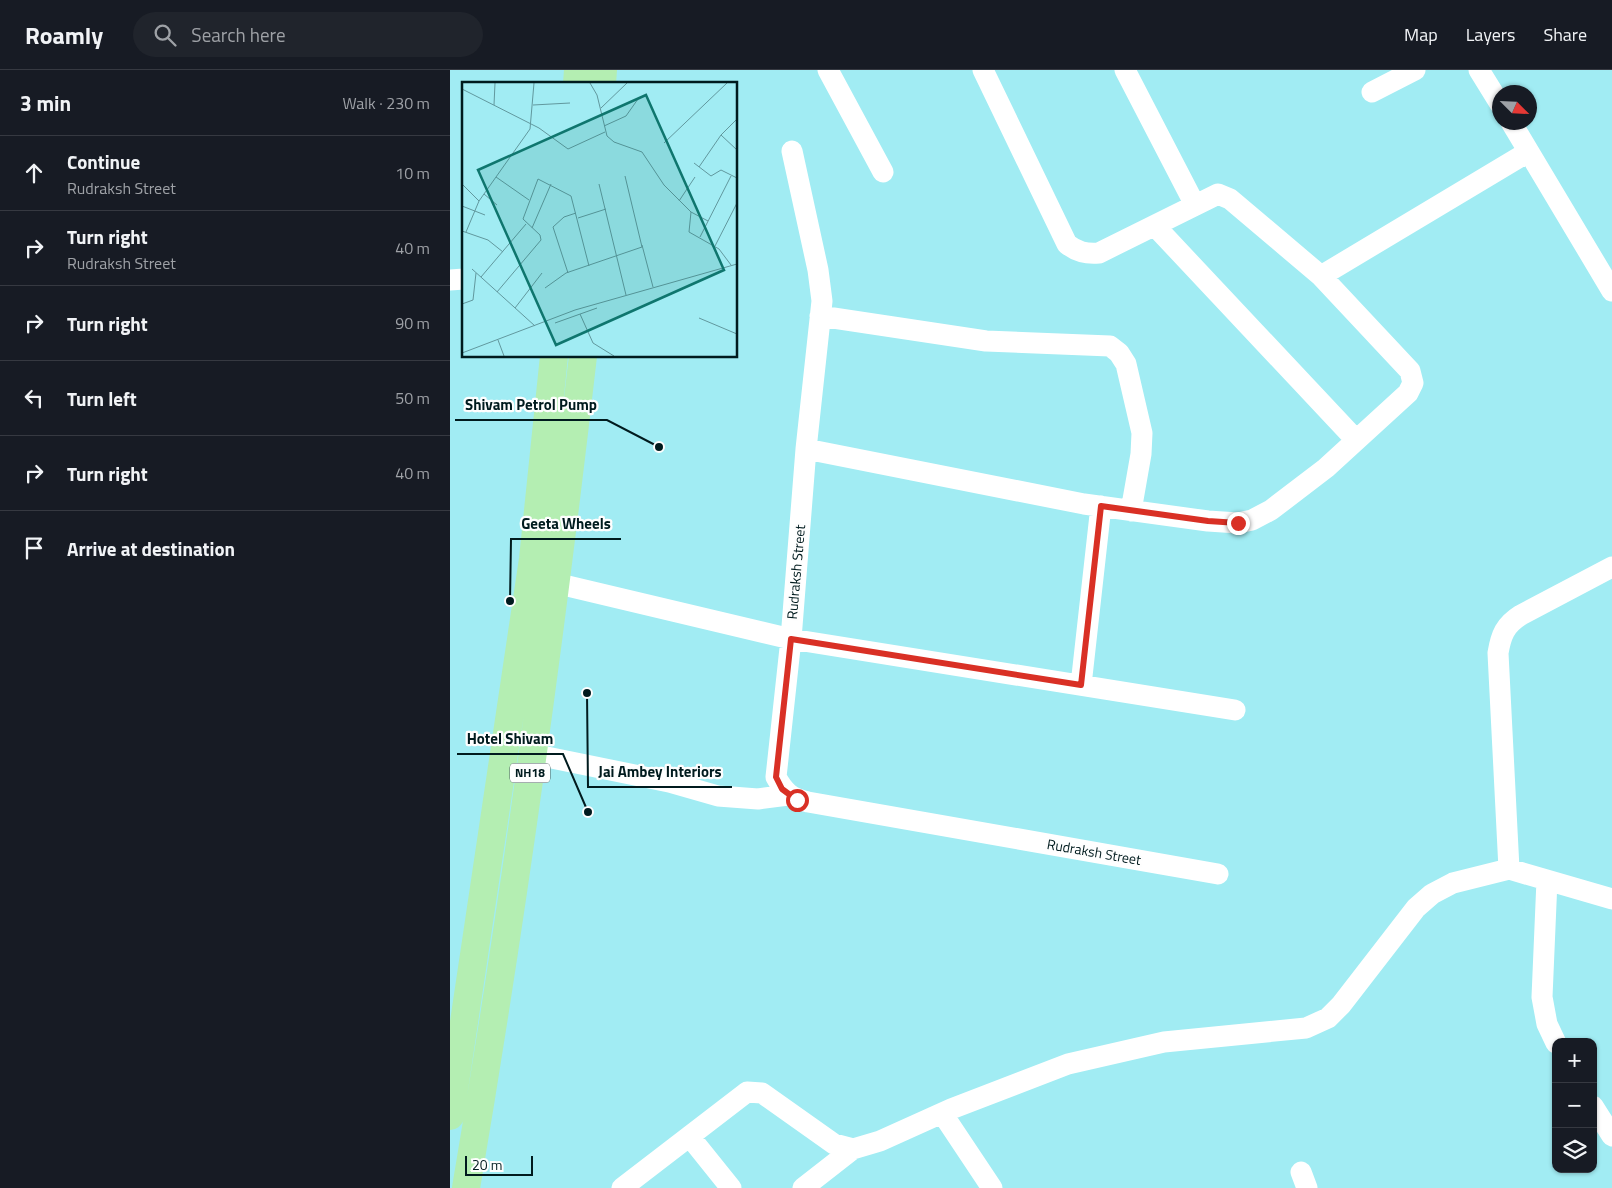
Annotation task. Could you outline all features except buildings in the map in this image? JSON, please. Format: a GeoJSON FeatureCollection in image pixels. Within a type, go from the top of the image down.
{"type":"FeatureCollection","features":[{"type":"Feature","properties":{"kind":"highway","name":"NH18"},"geometry":{"type":"LineString","coordinates":[[450,1116],[533,559],[554,358]]}},
{"type":"Feature","properties":{"kind":"highway","name":"NH18"},"geometry":{"type":"LineString","coordinates":[[466,1188],[520,848],[583,358]]}},
{"type":"Feature","properties":{"kind":"street"},"geometry":{"type":"LineString","coordinates":[[828,70],[883,172]]}},
{"type":"Feature","properties":{"kind":"street"},"geometry":{"type":"LineString","coordinates":[[806,449],[1101,506],[1208,521],[1238,523],[1252,520],[1271,510],[1326,468],[1408,394],[1413,382],[1410,370],[1321,276],[1230,199],[1218,194],[1099,254],[1086,254],[1075,250],[1067,244],[983,70]]}},
{"type":"Feature","properties":{"kind":"street"},"geometry":{"type":"LineString","coordinates":[[1125,70],[1195,205]]}},
{"type":"Feature","properties":{"kind":"street"},"geometry":{"type":"LineString","coordinates":[[1372,92],[1415,70]]}},
{"type":"Feature","properties":{"kind":"street"},"geometry":{"type":"LineString","coordinates":[[1479,70],[1492,91]]}},
{"type":"Feature","properties":{"kind":"street"},"geometry":{"type":"LineString","coordinates":[[1515,130],[1612,291]]}},
{"type":"Feature","properties":{"kind":"street","name":"Rudraksh Street"},"geometry":{"type":"LineString","coordinates":[[792,151],[818,270],[822,302],[806,449],[791,639],[776,777],[788,795],[808,802],[1218,874]]}},
{"type":"Feature","properties":{"kind":"street"},"geometry":{"type":"LineString","coordinates":[[1321,276],[1528,152]]}},
{"type":"Feature","properties":{"kind":"street"},"geometry":{"type":"LineString","coordinates":[[1155,226],[1356,440]]}},
{"type":"Feature","properties":{"kind":"street"},"geometry":{"type":"LineString","coordinates":[[820,316],[986,341],[1110,346],[1126,364],[1142,433],[1141,454],[1130,510]]}},
{"type":"Feature","properties":{"kind":"street"},"geometry":{"type":"LineString","coordinates":[[1081,685],[1101,506]]}},
{"type":"Feature","properties":{"kind":"street"},"geometry":{"type":"LineString","coordinates":[[1509,870],[1498,653],[1502,634],[1511,622],[1520,615],[1612,567]]}},
{"type":"Feature","properties":{"kind":"street"},"geometry":{"type":"LineString","coordinates":[[555,583],[791,639],[1235,710]]}},
{"type":"Feature","properties":{"kind":"street"},"geometry":{"type":"LineString","coordinates":[[532,754],[669,782],[718,796],[758,799],[788,795]]}},
{"type":"Feature","properties":{"kind":"street"},"geometry":{"type":"LineString","coordinates":[[803,1188],[853,1149],[880,1141],[942,1113],[1068,1064],[1164,1042],[1306,1028],[1328,1018],[1416,908],[1432,894],[1453,883],[1509,870],[1612,899]]}},
{"type":"Feature","properties":{"kind":"street"},"geometry":{"type":"LineString","coordinates":[[1546,880],[1542,997],[1546,1024],[1553,1038]]}},
{"type":"Feature","properties":{"kind":"street"},"geometry":{"type":"LineString","coordinates":[[622,1188],[747,1092],[762,1093],[834,1144],[853,1149]]}},
{"type":"Feature","properties":{"kind":"street"},"geometry":{"type":"LineString","coordinates":[[1597,1112],[1612,1136]]}},
{"type":"Feature","properties":{"kind":"street"},"geometry":{"type":"LineString","coordinates":[[942,1113],[992,1188]]}},
{"type":"Feature","properties":{"kind":"street"},"geometry":{"type":"LineString","coordinates":[[690,1137],[731,1188]]}},
{"type":"Feature","properties":{"kind":"place","name":"Shivam Petrol Pump"},"geometry":{"type":"Point","coordinates":[659,447]}},
{"type":"Feature","properties":{"kind":"place","name":"Geeta Wheels"},"geometry":{"type":"Point","coordinates":[510,601]}},
{"type":"Feature","properties":{"kind":"place","name":"Jai Ambey Interiors"},"geometry":{"type":"Point","coordinates":[587,693]}},
{"type":"Feature","properties":{"kind":"place","name":"Hotel Shivam"},"geometry":{"type":"Point","coordinates":[588,812]}},
{"type":"Feature","properties":{"kind":"route"},"geometry":{"type":"LineString","coordinates":[[797,800],[782,789],[776,777],[791,639],[1081,685],[1101,506],[1208,521],[1238,523]]}}]}
